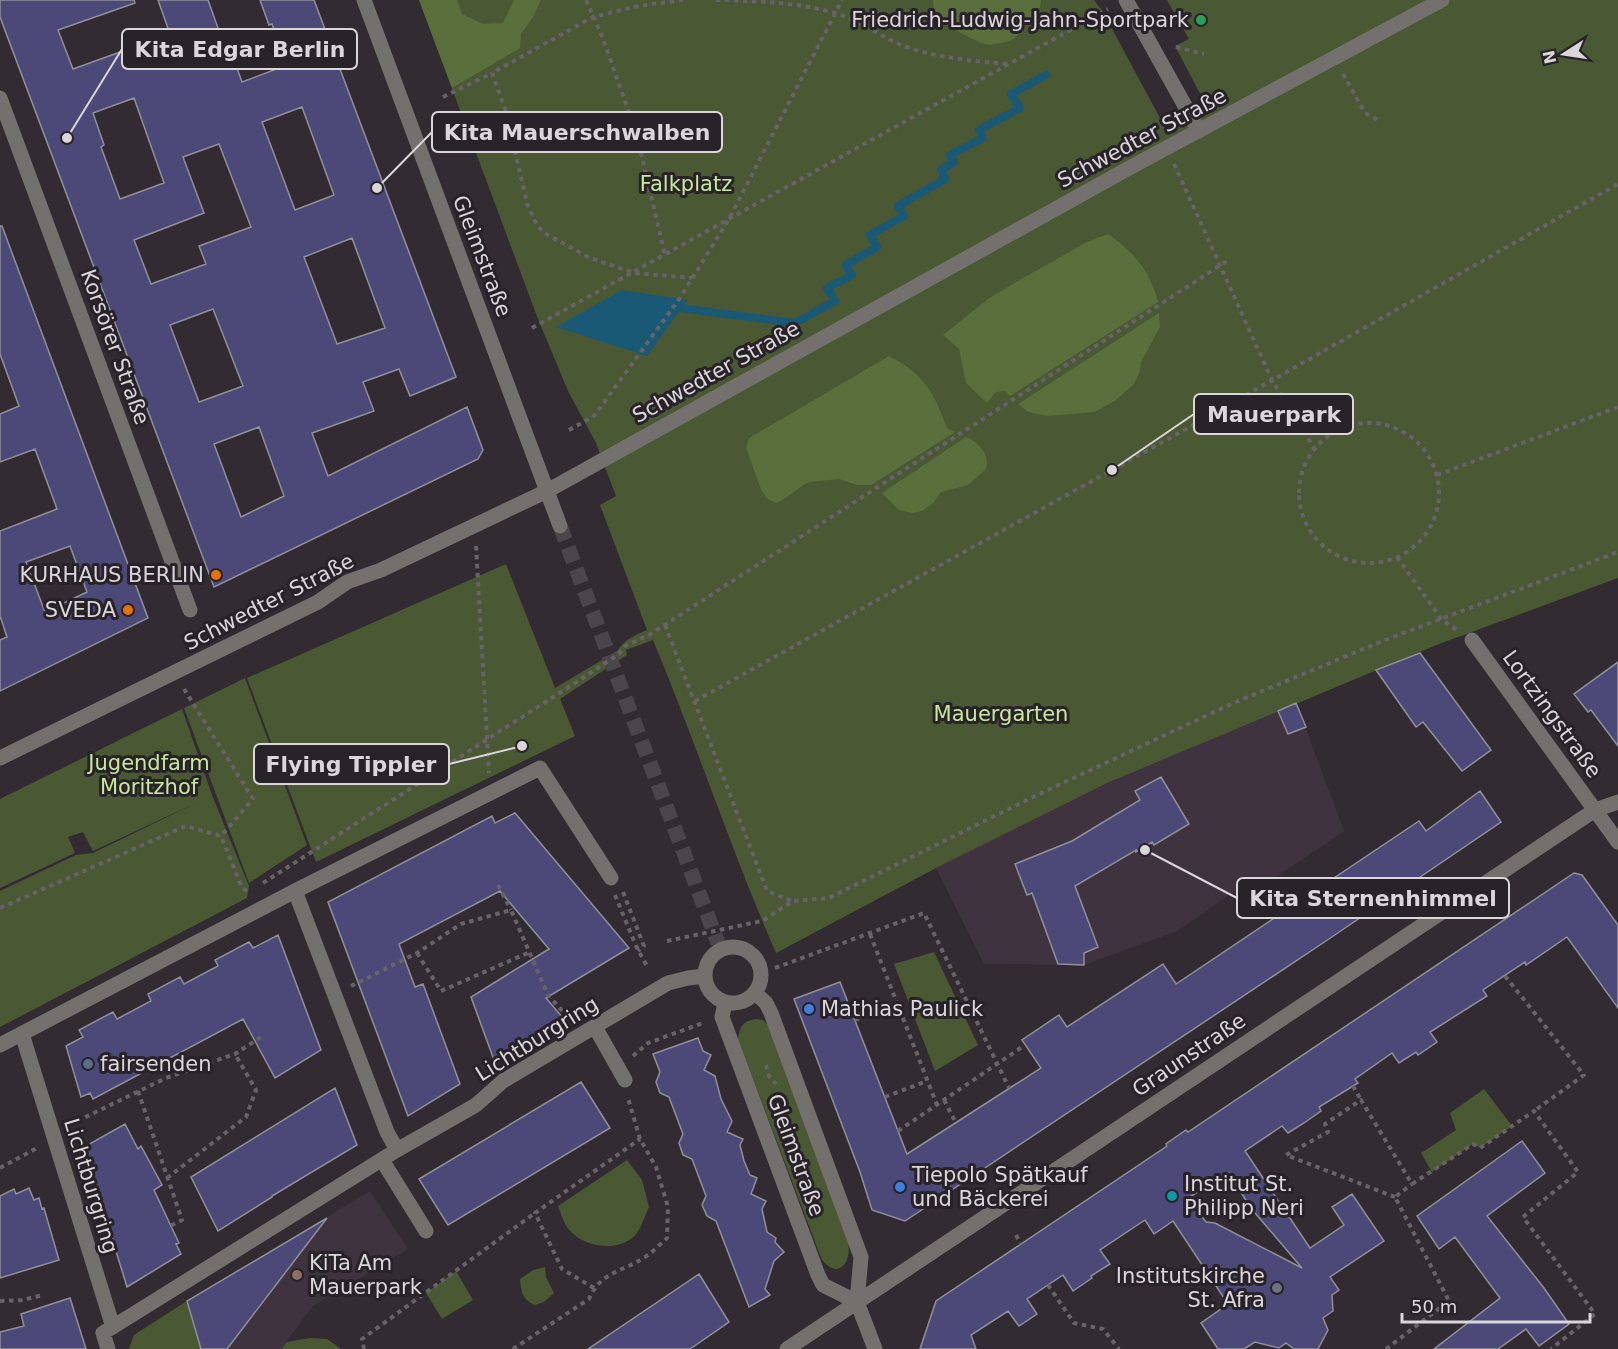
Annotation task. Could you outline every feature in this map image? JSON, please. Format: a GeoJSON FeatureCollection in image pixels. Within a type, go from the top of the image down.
{"type":"FeatureCollection","features":[{"type":"Feature","properties":{"kind":"street","name":"Gleimstraße"},"geometry":{"type":"LineString","coordinates":[[364,0],[560,526]]}},
{"type":"Feature","properties":{"kind":"street"},"geometry":{"type":"LineString","coordinates":[[1126,0],[1199,131]]}},
{"type":"Feature","properties":{"kind":"street","name":"Schwedter Straße"},"geometry":{"type":"LineString","coordinates":[[0,758],[318,602],[347,582],[381,570],[547,491],[666,423],[1442,0]]}},
{"type":"Feature","properties":{"kind":"street","name":"Korsörer Straße"},"geometry":{"type":"LineString","coordinates":[[0,98],[190,610]]}},
{"type":"Feature","properties":{"kind":"street","name":"Lortzingstraße"},"geometry":{"type":"LineString","coordinates":[[1472,640],[1618,842]]}},
{"type":"Feature","properties":{"kind":"street"},"geometry":{"type":"LineString","coordinates":[[0,1045],[295,891],[540,768],[611,878]]}},
{"type":"Feature","properties":{"kind":"street","name":"Graunstraße"},"geometry":{"type":"LineString","coordinates":[[787,1349],[1595,810],[1618,802]]}},
{"type":"Feature","properties":{"kind":"street"},"geometry":{"type":"LineString","coordinates":[[295,891],[387,1132],[397,1150]]}},
{"type":"Feature","properties":{"kind":"street"},"geometry":{"type":"LineString","coordinates":[[719,947],[740,947],[749,951],[756,957],[762,975],[756,993],[742,1003],[725,1003],[711,993],[706,985],[705,976],[709,961],[719,947]]}},
{"type":"Feature","properties":{"kind":"street","name":"Lichtburgring"},"geometry":{"type":"LineString","coordinates":[[22,1034],[113,1327],[397,1150],[476,1105],[503,1081],[668,983],[705,976]]}},
{"type":"Feature","properties":{"kind":"street","name":"Gleimstraße"},"geometry":{"type":"LineString","coordinates":[[756,993],[766,1003],[771,1013],[861,1257],[857,1302],[875,1349]]}},
{"type":"Feature","properties":{"kind":"street","name":"Gleimstraße"},"geometry":{"type":"LineString","coordinates":[[725,1003],[723,1017],[818,1275],[823,1285],[857,1302]]}},
{"type":"Feature","properties":{"kind":"street"},"geometry":{"type":"LineString","coordinates":[[595,1027],[625,1080]]}},
{"type":"Feature","properties":{"kind":"street"},"geometry":{"type":"LineString","coordinates":[[382,1160],[426,1231]]}},
{"type":"Feature","properties":{"kind":"street"},"geometry":{"type":"LineString","coordinates":[[108,1349],[103,1333],[113,1327]]}},
{"type":"Feature","properties":{"kind":"path"},"geometry":{"type":"LineString","coordinates":[[586,0],[602,36],[636,132],[665,255]]}},
{"type":"Feature","properties":{"kind":"path"},"geometry":{"type":"LineString","coordinates":[[443,97],[492,73],[593,16],[638,6],[683,0]]}},
{"type":"Feature","properties":{"kind":"path"},"geometry":{"type":"LineString","coordinates":[[716,0],[795,6],[837,14],[868,26],[902,45],[931,54],[1008,64]]}},
{"type":"Feature","properties":{"kind":"path"},"geometry":{"type":"LineString","coordinates":[[569,430],[594,416],[692,278],[729,219],[837,14],[842,0]]}},
{"type":"Feature","properties":{"kind":"path"},"geometry":{"type":"LineString","coordinates":[[532,328],[1110,8]]}},
{"type":"Feature","properties":{"kind":"path"},"geometry":{"type":"LineString","coordinates":[[1175,46],[1204,54]]}},
{"type":"Feature","properties":{"kind":"path"},"geometry":{"type":"LineString","coordinates":[[1334,58],[1365,113],[1380,122]]}},
{"type":"Feature","properties":{"kind":"path"},"geometry":{"type":"LineString","coordinates":[[492,73],[505,109],[528,207],[538,227],[548,236],[588,257],[634,273],[692,278]]}},
{"type":"Feature","properties":{"kind":"path"},"geometry":{"type":"LineString","coordinates":[[1166,149],[1272,380],[1314,448]]}},
{"type":"Feature","properties":{"kind":"path"},"geometry":{"type":"LineString","coordinates":[[695,701],[1272,380],[1618,184]]}},
{"type":"Feature","properties":{"kind":"path"},"geometry":{"type":"LineString","coordinates":[[221,836],[242,888],[248,892],[619,654],[625,646],[665,625],[1227,261]]}},
{"type":"Feature","properties":{"kind":"path"},"geometry":{"type":"LineString","coordinates":[[1437,475],[1618,407]]}},
{"type":"Feature","properties":{"kind":"path"},"geometry":{"type":"LineString","coordinates":[[1375,423],[1408,434],[1421,445],[1430,458],[1437,475],[1438,500],[1432,523],[1417,543],[1397,556],[1369,562],[1342,557],[1318,540],[1303,516],[1299,488],[1306,460],[1314,448],[1341,429],[1358,424],[1375,423]]}},
{"type":"Feature","properties":{"kind":"path"},"geometry":{"type":"LineString","coordinates":[[476,543],[490,793]]}},
{"type":"Feature","properties":{"kind":"path"},"geometry":{"type":"LineString","coordinates":[[665,625],[767,891],[793,901],[829,898],[1033,797],[1231,704],[1385,640],[1618,552]]}},
{"type":"Feature","properties":{"kind":"path"},"geometry":{"type":"LineString","coordinates":[[1397,556],[1442,620],[1472,640]]}},
{"type":"Feature","properties":{"kind":"path"},"geometry":{"type":"LineString","coordinates":[[182,686],[253,799],[221,836]]}},
{"type":"Feature","properties":{"kind":"path"},"geometry":{"type":"LineString","coordinates":[[0,908],[186,826],[221,836]]}},
{"type":"Feature","properties":{"kind":"path"},"geometry":{"type":"LineString","coordinates":[[611,878],[622,888],[644,946],[638,951]]}},
{"type":"Feature","properties":{"kind":"path"},"geometry":{"type":"LineString","coordinates":[[498,885],[512,910],[548,995],[568,1017]]}},
{"type":"Feature","properties":{"kind":"path"},"geometry":{"type":"LineString","coordinates":[[615,894],[638,951],[648,968]]}},
{"type":"Feature","properties":{"kind":"path"},"geometry":{"type":"LineString","coordinates":[[667,941],[762,921],[793,901]]}},
{"type":"Feature","properties":{"kind":"path"},"geometry":{"type":"LineString","coordinates":[[335,992],[417,953],[462,924],[512,910]]}},
{"type":"Feature","properties":{"kind":"path"},"geometry":{"type":"LineString","coordinates":[[775,968],[924,913],[1009,1088]]}},
{"type":"Feature","properties":{"kind":"path"},"geometry":{"type":"LineString","coordinates":[[870,934],[937,1105]]}},
{"type":"Feature","properties":{"kind":"path"},"geometry":{"type":"LineString","coordinates":[[417,953],[441,991],[530,952]]}},
{"type":"Feature","properties":{"kind":"path"},"geometry":{"type":"LineString","coordinates":[[1395,1197],[1473,1144],[1480,1148],[1584,1075],[1505,976]]}},
{"type":"Feature","properties":{"kind":"path"},"geometry":{"type":"LineString","coordinates":[[855,1020],[897,1004]]}},
{"type":"Feature","properties":{"kind":"path"},"geometry":{"type":"LineString","coordinates":[[513,1349],[589,1299],[594,1288],[607,1276],[646,1257],[667,1238],[668,1207],[656,1167],[640,1139],[625,1080],[633,1056],[648,1043],[703,1023]]}},
{"type":"Feature","properties":{"kind":"path"},"geometry":{"type":"LineString","coordinates":[[0,1168],[53,1136],[138,1091],[166,1078],[235,1054],[264,1035]]}},
{"type":"Feature","properties":{"kind":"path"},"geometry":{"type":"LineString","coordinates":[[898,1131],[1025,1045]]}},
{"type":"Feature","properties":{"kind":"path"},"geometry":{"type":"LineString","coordinates":[[167,1178],[246,1117],[256,1090],[235,1054]]}},
{"type":"Feature","properties":{"kind":"path"},"geometry":{"type":"LineString","coordinates":[[885,1097],[927,1081]]}},
{"type":"Feature","properties":{"kind":"path"},"geometry":{"type":"LineString","coordinates":[[1353,1086],[1412,1184]]}},
{"type":"Feature","properties":{"kind":"path"},"geometry":{"type":"LineString","coordinates":[[138,1091],[182,1220],[168,1227]]}},
{"type":"Feature","properties":{"kind":"path"},"geometry":{"type":"LineString","coordinates":[[944,1100],[956,1123]]}},
{"type":"Feature","properties":{"kind":"path"},"geometry":{"type":"LineString","coordinates":[[1361,1100],[1325,1124],[1328,1132],[1286,1155],[1395,1197],[1449,1301],[1386,1349]]}},
{"type":"Feature","properties":{"kind":"path"},"geometry":{"type":"LineString","coordinates":[[1534,1111],[1578,1172],[1523,1217],[1595,1314],[1551,1349]]}},
{"type":"Feature","properties":{"kind":"path"},"geometry":{"type":"LineString","coordinates":[[364,1349],[362,1339],[640,1139]]}},
{"type":"Feature","properties":{"kind":"path"},"geometry":{"type":"LineString","coordinates":[[535,1213],[562,1269],[594,1288]]}},
{"type":"Feature","properties":{"kind":"path"},"geometry":{"type":"LineString","coordinates":[[1016,1235],[1021,1244]]}},
{"type":"Feature","properties":{"kind":"path"},"geometry":{"type":"LineString","coordinates":[[1048,1285],[1074,1323],[1103,1329],[1119,1349]]}},
{"type":"Feature","properties":{"kind":"path"},"geometry":{"type":"LineString","coordinates":[[0,1301],[22,1300],[43,1295]]}},
{"type":"Feature","properties":{"kind":"shaded area"},"geometry":{"type":"Polygon","coordinates":[[[1296,703],[1344,831],[1245,898],[1238,889],[1177,931],[1084,965],[984,964],[936,868],[1102,785],[1296,703]]]}},
{"type":"Feature","properties":{"kind":"shaded area","name":"KiTa Am Mauerpark"},"geometry":{"type":"Polygon","coordinates":[[[370,1191],[408,1249],[313,1306],[281,1349],[201,1349],[187,1301],[370,1191]]]}},
{"type":"Feature","properties":{"kind":"green space"},"geometry":{"type":"Polygon","coordinates":[[[419,0],[1094,0],[1103,12],[1168,133],[1207,107],[1175,46],[1189,39],[1167,0],[1618,0],[1618,578],[1439,644],[1107,783],[936,868],[776,953],[653,640],[626,650],[627,655],[560,699],[575,736],[316,862],[247,678],[506,564],[555,688],[617,651],[630,638],[647,630],[600,505],[616,496],[596,443],[568,391],[538,319],[419,0]]]}},
{"type":"Feature","properties":{"kind":"green space"},"geometry":{"type":"Polygon","coordinates":[[[419,0],[457,0],[462,14],[483,24],[503,23],[514,0],[541,0],[521,34],[520,48],[452,88],[419,0]]]}},
{"type":"Feature","properties":{"kind":"green space"},"geometry":{"type":"Polygon","coordinates":[[[933,0],[1041,0],[1041,4],[1038,12],[1016,37],[1006,42],[990,45],[968,37],[940,21],[935,14],[933,0]]]}},
{"type":"Feature","properties":{"kind":"green space"},"geometry":{"type":"Polygon","coordinates":[[[1108,234],[1140,263],[1155,291],[1158,302],[1010,396],[1005,391],[996,392],[987,403],[966,383],[959,349],[943,335],[988,299],[1087,242],[1108,234]]]}},
{"type":"Feature","properties":{"kind":"green space"},"geometry":{"type":"Polygon","coordinates":[[[1159,313],[1160,327],[1141,362],[1134,384],[1116,400],[1095,412],[1047,416],[1028,412],[1018,404],[1159,313]]]}},
{"type":"Feature","properties":{"kind":"green space"},"geometry":{"type":"Polygon","coordinates":[[[889,356],[911,370],[926,385],[947,428],[955,432],[871,485],[857,485],[839,479],[810,482],[781,501],[776,503],[768,499],[762,492],[746,448],[749,438],[889,356]]]}},
{"type":"Feature","properties":{"kind":"green space"},"geometry":{"type":"Polygon","coordinates":[[[966,437],[982,450],[987,464],[986,469],[968,485],[941,492],[933,503],[922,511],[912,513],[899,510],[882,493],[966,437]]]}},
{"type":"Feature","properties":{"kind":"green space"},"geometry":{"type":"Polygon","coordinates":[[[245,678],[307,845],[249,883],[184,708],[245,678]]]}},
{"type":"Feature","properties":{"kind":"green space","name":"Jugendfarm Moritzhof"},"geometry":{"type":"Polygon","coordinates":[[[182,709],[212,795],[249,886],[247,898],[0,1027],[0,891],[76,855],[93,853],[198,802],[93,851],[83,832],[68,837],[75,853],[0,888],[0,799],[182,709]]]}},
{"type":"Feature","properties":{"kind":"green space"},"geometry":{"type":"Polygon","coordinates":[[[934,952],[978,1045],[935,1071],[894,964],[934,952]]]}},
{"type":"Feature","properties":{"kind":"green space"},"geometry":{"type":"Polygon","coordinates":[[[756,1019],[763,1020],[768,1025],[848,1241],[846,1261],[839,1268],[834,1269],[822,1260],[738,1039],[743,1025],[756,1019]]]}},
{"type":"Feature","properties":{"kind":"green space"},"geometry":{"type":"Polygon","coordinates":[[[1484,1089],[1512,1126],[1480,1148],[1473,1144],[1432,1172],[1421,1153],[1456,1130],[1450,1113],[1484,1089]]]}},
{"type":"Feature","properties":{"kind":"green space"},"geometry":{"type":"Polygon","coordinates":[[[627,1160],[642,1180],[649,1207],[639,1230],[630,1240],[612,1246],[591,1244],[582,1240],[567,1227],[558,1206],[627,1160]]]}},
{"type":"Feature","properties":{"kind":"green space"},"geometry":{"type":"Polygon","coordinates":[[[545,1267],[546,1277],[554,1293],[544,1302],[535,1305],[523,1295],[520,1279],[533,1270],[545,1267]]]}},
{"type":"Feature","properties":{"kind":"green space"},"geometry":{"type":"Polygon","coordinates":[[[456,1271],[473,1300],[442,1319],[426,1293],[456,1271]]]}},
{"type":"Feature","properties":{"kind":"green space"},"geometry":{"type":"Polygon","coordinates":[[[187,1301],[201,1349],[129,1349],[134,1335],[187,1301]]]}},
{"type":"Feature","properties":{"kind":"green space"},"geometry":{"type":"Polygon","coordinates":[[[310,1338],[327,1339],[341,1349],[281,1349],[287,1342],[310,1338]]]}},
{"type":"Feature","properties":{"kind":"water"},"geometry":{"type":"Polygon","coordinates":[[[622,290],[687,300],[647,356],[556,327],[622,290]]]}},
{"type":"Feature","properties":{"kind":"building"},"geometry":{"type":"Polygon","coordinates":[[[0,0],[134,0],[135,3],[58,30],[73,69],[170,34],[158,0],[208,0],[223,42],[227,40],[242,82],[287,65],[272,24],[269,25],[260,0],[314,0],[456,377],[410,396],[399,369],[363,382],[374,411],[312,433],[328,476],[467,407],[483,450],[478,459],[214,587],[0,17],[0,0]],[[134,98],[93,113],[104,145],[101,147],[120,199],[164,183],[134,98]],[[302,107],[262,122],[295,210],[334,195],[302,107]],[[219,144],[183,157],[204,213],[134,240],[151,284],[206,264],[199,246],[251,227],[219,144]],[[352,238],[304,257],[337,344],[385,328],[352,238]],[[213,309],[170,325],[199,402],[243,386],[213,309]],[[259,427],[214,444],[241,517],[284,496],[259,427]]]}},
{"type":"Feature","properties":{"kind":"building"},"geometry":{"type":"Polygon","coordinates":[[[0,226],[2,226],[148,618],[0,691],[0,640],[7,637],[0,616],[0,531],[57,509],[35,449],[0,462],[0,414],[19,406],[0,354],[0,226]],[[70,546],[26,562],[45,612],[87,592],[70,546]]]}},
{"type":"Feature","properties":{"kind":"building"},"geometry":{"type":"Polygon","coordinates":[[[1420,653],[1491,750],[1462,771],[1423,722],[1416,727],[1376,670],[1420,653]]]}},
{"type":"Feature","properties":{"kind":"building"},"geometry":{"type":"Polygon","coordinates":[[[1618,662],[1618,746],[1591,710],[1588,712],[1574,694],[1618,662]]]}},
{"type":"Feature","properties":{"kind":"building"},"geometry":{"type":"Polygon","coordinates":[[[1296,703],[1306,727],[1288,734],[1278,711],[1296,703]]]}},
{"type":"Feature","properties":{"kind":"building"},"geometry":{"type":"Polygon","coordinates":[[[1161,777],[1189,824],[1154,845],[1152,842],[1136,852],[1136,850],[1075,886],[1098,947],[1084,953],[1084,965],[1058,964],[1032,893],[1027,895],[1015,864],[1072,841],[1140,800],[1135,791],[1161,777]]]}},
{"type":"Feature","properties":{"kind":"building"},"geometry":{"type":"Polygon","coordinates":[[[1480,791],[1501,822],[905,1221],[872,1210],[860,1172],[794,999],[840,982],[907,1154],[1041,1068],[1022,1040],[1059,1015],[1067,1027],[1163,964],[1176,984],[1419,821],[1426,831],[1480,791]]]}},
{"type":"Feature","properties":{"kind":"building"},"geometry":{"type":"Polygon","coordinates":[[[515,813],[629,948],[546,998],[563,1018],[494,1060],[471,997],[549,949],[500,891],[399,944],[415,987],[423,984],[460,1084],[408,1116],[328,902],[492,816],[495,823],[515,813]]]}},
{"type":"Feature","properties":{"kind":"building"},"geometry":{"type":"Polygon","coordinates":[[[1574,873],[1582,875],[1618,925],[1618,1008],[1567,937],[1526,965],[1525,962],[1483,990],[1487,996],[1430,1032],[1437,1042],[1418,1055],[1416,1052],[1399,1063],[1392,1053],[1355,1079],[1358,1083],[1319,1107],[1321,1111],[1304,1123],[1288,1133],[1282,1126],[1245,1151],[1310,1248],[1344,1225],[1332,1207],[1352,1194],[1384,1241],[1330,1277],[1339,1290],[1332,1295],[1333,1311],[1323,1318],[1328,1330],[1318,1349],[1294,1349],[1286,1343],[1279,1348],[1255,1342],[1244,1349],[1218,1349],[1201,1323],[1228,1304],[1173,1221],[1154,1234],[1145,1220],[1100,1250],[1110,1264],[1073,1291],[1063,1275],[1027,1299],[1037,1314],[1019,1326],[1008,1311],[971,1335],[976,1349],[920,1349],[936,1301],[1167,1146],[1166,1144],[1186,1130],[1188,1132],[1574,873]],[[1229,1173],[1188,1198],[1206,1222],[1215,1223],[1302,1268],[1250,1207],[1229,1173]]]}},
{"type":"Feature","properties":{"kind":"building"},"geometry":{"type":"Polygon","coordinates":[[[278,935],[321,1050],[275,1078],[243,1019],[93,1099],[90,1093],[81,1097],[66,1046],[83,1037],[79,1030],[113,1012],[117,1019],[151,1001],[148,994],[180,977],[184,984],[218,966],[215,960],[249,942],[253,948],[278,935]]]}},
{"type":"Feature","properties":{"kind":"building"},"geometry":{"type":"Polygon","coordinates":[[[698,1038],[703,1051],[711,1055],[704,1070],[715,1076],[721,1099],[732,1121],[727,1132],[743,1139],[740,1145],[744,1161],[750,1175],[757,1178],[751,1194],[766,1201],[762,1209],[767,1232],[776,1238],[775,1242],[784,1252],[774,1261],[765,1289],[770,1295],[749,1307],[716,1221],[707,1216],[702,1205],[706,1196],[692,1159],[683,1155],[679,1143],[683,1134],[669,1097],[660,1093],[656,1082],[660,1072],[653,1054],[698,1038]]]}},
{"type":"Feature","properties":{"kind":"building"},"geometry":{"type":"Polygon","coordinates":[[[581,1082],[610,1128],[448,1225],[419,1179],[581,1082]]]}},
{"type":"Feature","properties":{"kind":"building"},"geometry":{"type":"Polygon","coordinates":[[[335,1088],[357,1145],[218,1231],[191,1177],[335,1088]]]}},
{"type":"Feature","properties":{"kind":"building"},"geometry":{"type":"Polygon","coordinates":[[[125,1124],[138,1149],[141,1146],[162,1185],[154,1190],[179,1243],[176,1244],[181,1254],[127,1287],[84,1147],[125,1124]]]}},
{"type":"Feature","properties":{"kind":"building"},"geometry":{"type":"Polygon","coordinates":[[[1522,1141],[1545,1173],[1487,1216],[1544,1288],[1569,1324],[1539,1346],[1526,1329],[1498,1349],[1434,1349],[1500,1298],[1455,1237],[1439,1249],[1417,1216],[1522,1141]]]}},
{"type":"Feature","properties":{"kind":"building"},"geometry":{"type":"Polygon","coordinates":[[[29,1188],[34,1200],[39,1198],[42,1209],[44,1208],[59,1260],[0,1278],[0,1196],[14,1189],[16,1194],[29,1188]]]}},
{"type":"Feature","properties":{"kind":"building"},"geometry":{"type":"Polygon","coordinates":[[[327,1218],[227,1349],[201,1349],[187,1301],[327,1218]]]}},
{"type":"Feature","properties":{"kind":"building"},"geometry":{"type":"Polygon","coordinates":[[[699,1274],[729,1322],[690,1349],[588,1349],[699,1274]]]}},
{"type":"Feature","properties":{"kind":"building"},"geometry":{"type":"Polygon","coordinates":[[[70,1298],[86,1349],[0,1349],[0,1332],[24,1326],[21,1314],[70,1298]]]}},
{"type":"Feature","properties":{"kind":"waterway"},"geometry":{"type":"LineString","coordinates":[[680,308],[795,323],[835,301],[827,288],[852,275],[846,265],[877,247],[870,235],[904,216],[898,206],[945,179],[941,170],[954,162],[950,155],[983,138],[979,130],[1020,108],[1011,94],[1046,75]]}},
{"type":"Feature","properties":{"kind":"tunnel"},"geometry":{"type":"LineString","coordinates":[[560,526],[718,943]]}},
{"type":"Feature","properties":{"kind":"place","name":"Friedrich-Ludwig-Jahn-Sportpark"},"geometry":{"type":"Point","coordinates":[1201,20]}},
{"type":"Feature","properties":{"kind":"place","name":"Kita Edgar Berlin"},"geometry":{"type":"Point","coordinates":[67,138]}},
{"type":"Feature","properties":{"kind":"place","name":"Kita Mauerschwalben"},"geometry":{"type":"Point","coordinates":[377,188]}},
{"type":"Feature","properties":{"kind":"place","name":"Mauerpark"},"geometry":{"type":"Point","coordinates":[1112,470]}},
{"type":"Feature","properties":{"kind":"place","name":"KURHAUS BERLIN"},"geometry":{"type":"Point","coordinates":[216,575]}},
{"type":"Feature","properties":{"kind":"place","name":"SVEDA"},"geometry":{"type":"Point","coordinates":[128,610]}},
{"type":"Feature","properties":{"kind":"place","name":"Flying Tippler"},"geometry":{"type":"Point","coordinates":[522,746]}},
{"type":"Feature","properties":{"kind":"place","name":"Kita Sternenhimmel"},"geometry":{"type":"Point","coordinates":[1145,850]}},
{"type":"Feature","properties":{"kind":"place","name":"Mathias Paulick"},"geometry":{"type":"Point","coordinates":[809,1009]}},
{"type":"Feature","properties":{"kind":"place","name":"fairsenden"},"geometry":{"type":"Point","coordinates":[88,1064]}},
{"type":"Feature","properties":{"kind":"place","name":"Tiepolo Spätkauf und Bäckerei"},"geometry":{"type":"Point","coordinates":[900,1187]}},
{"type":"Feature","properties":{"kind":"place","name":"Institut St. Philipp Neri"},"geometry":{"type":"Point","coordinates":[1172,1196]}},
{"type":"Feature","properties":{"kind":"place","name":"KiTa Am Mauerpark"},"geometry":{"type":"Point","coordinates":[297,1275]}},
{"type":"Feature","properties":{"kind":"place","name":"Institutskirche St. Afra"},"geometry":{"type":"Point","coordinates":[1277,1288]}},
{"type":"Feature","properties":{"kind":"park label","name":"Falkplatz"},"geometry":{"type":"Point","coordinates":[686,184]}},
{"type":"Feature","properties":{"kind":"park label","name":"Mauergarten"},"geometry":{"type":"Point","coordinates":[1001,714]}}]}
